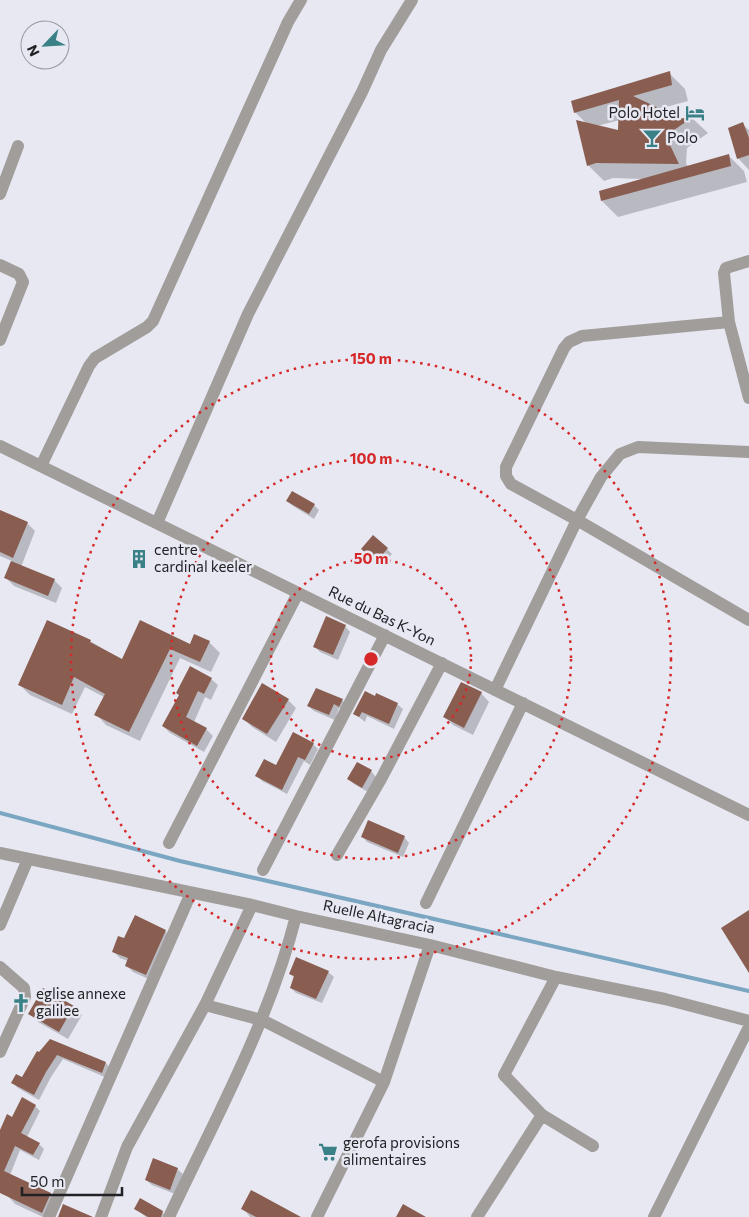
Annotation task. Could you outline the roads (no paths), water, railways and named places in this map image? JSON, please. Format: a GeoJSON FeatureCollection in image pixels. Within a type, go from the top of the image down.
{"type":"FeatureCollection","features":[{"type":"Feature","properties":{"kind":"street"},"geometry":{"type":"LineString","coordinates":[[41,466],[89,366],[95,358],[147,327],[153,321],[288,22],[301,0]]}},
{"type":"Feature","properties":{"kind":"street"},"geometry":{"type":"LineString","coordinates":[[157,523],[248,314],[358,100],[381,50],[412,0]]}},
{"type":"Feature","properties":{"kind":"street"},"geometry":{"type":"LineString","coordinates":[[0,194],[18,146]]}},
{"type":"Feature","properties":{"kind":"street"},"geometry":{"type":"LineString","coordinates":[[749,262],[726,268],[724,273],[729,322],[749,398]]}},
{"type":"Feature","properties":{"kind":"street"},"geometry":{"type":"LineString","coordinates":[[0,265],[19,274],[23,282],[0,340]]}},
{"type":"Feature","properties":{"kind":"street"},"geometry":{"type":"LineString","coordinates":[[729,322],[582,336],[569,342],[564,348],[506,467],[506,476],[511,484],[578,520],[749,620]]}},
{"type":"Feature","properties":{"kind":"street","name":"Rue du Bas K-Yon"},"geometry":{"type":"LineString","coordinates":[[0,446],[749,815]]}},
{"type":"Feature","properties":{"kind":"street"},"geometry":{"type":"LineString","coordinates":[[495,690],[578,520],[601,477],[620,454],[638,447],[749,452]]}},
{"type":"Feature","properties":{"kind":"street"},"geometry":{"type":"LineString","coordinates":[[169,843],[298,593]]}},
{"type":"Feature","properties":{"kind":"street"},"geometry":{"type":"LineString","coordinates":[[263,870],[385,635]]}},
{"type":"Feature","properties":{"kind":"street"},"geometry":{"type":"LineString","coordinates":[[337,855],[381,779],[442,663]]}},
{"type":"Feature","properties":{"kind":"street"},"geometry":{"type":"LineString","coordinates":[[426,903],[523,704]]}},
{"type":"Feature","properties":{"kind":"street","name":"Ruelle Altagracia"},"geometry":{"type":"LineString","coordinates":[[0,853],[252,905],[430,945],[556,977],[665,999],[749,1021]]}},
{"type":"Feature","properties":{"kind":"street"},"geometry":{"type":"LineString","coordinates":[[0,925],[28,859]]}},
{"type":"Feature","properties":{"kind":"street"},"geometry":{"type":"LineString","coordinates":[[49,1217],[191,893]]}},
{"type":"Feature","properties":{"kind":"street"},"geometry":{"type":"LineString","coordinates":[[102,1217],[127,1147],[205,1005],[252,905]]}},
{"type":"Feature","properties":{"kind":"street"},"geometry":{"type":"LineString","coordinates":[[168,1217],[262,1020],[290,941],[296,916]]}},
{"type":"Feature","properties":{"kind":"street"},"geometry":{"type":"LineString","coordinates":[[317,1217],[384,1082],[430,945]]}},
{"type":"Feature","properties":{"kind":"street"},"geometry":{"type":"LineString","coordinates":[[0,967],[24,988],[25,998],[0,1052]]}},
{"type":"Feature","properties":{"kind":"street"},"geometry":{"type":"LineString","coordinates":[[556,977],[504,1075],[542,1115],[593,1146]]}},
{"type":"Feature","properties":{"kind":"street"},"geometry":{"type":"LineString","coordinates":[[205,1005],[262,1020],[384,1082]]}},
{"type":"Feature","properties":{"kind":"street"},"geometry":{"type":"LineString","coordinates":[[654,1217],[749,1026]]}},
{"type":"Feature","properties":{"kind":"street"},"geometry":{"type":"LineString","coordinates":[[477,1217],[542,1115]]}},
{"type":"Feature","properties":{"kind":"waterway"},"geometry":{"type":"LineString","coordinates":[[0,813],[180,861],[749,991]]}},
{"type":"Feature","properties":{"kind":"place","name":"Polo Hotel"},"geometry":{"type":"Point","coordinates":[695,113]}},
{"type":"Feature","properties":{"kind":"place","name":"Polo"},"geometry":{"type":"Point","coordinates":[652,138]}},
{"type":"Feature","properties":{"kind":"place","name":"centre cardinal keeler"},"geometry":{"type":"Point","coordinates":[139,559]}},
{"type":"Feature","properties":{"kind":"place","name":"eglise annexe galilee"},"geometry":{"type":"Point","coordinates":[21,1003]}},
{"type":"Feature","properties":{"kind":"place","name":"gerofa provisions alimentaires"},"geometry":{"type":"Point","coordinates":[328,1152]}}]}
